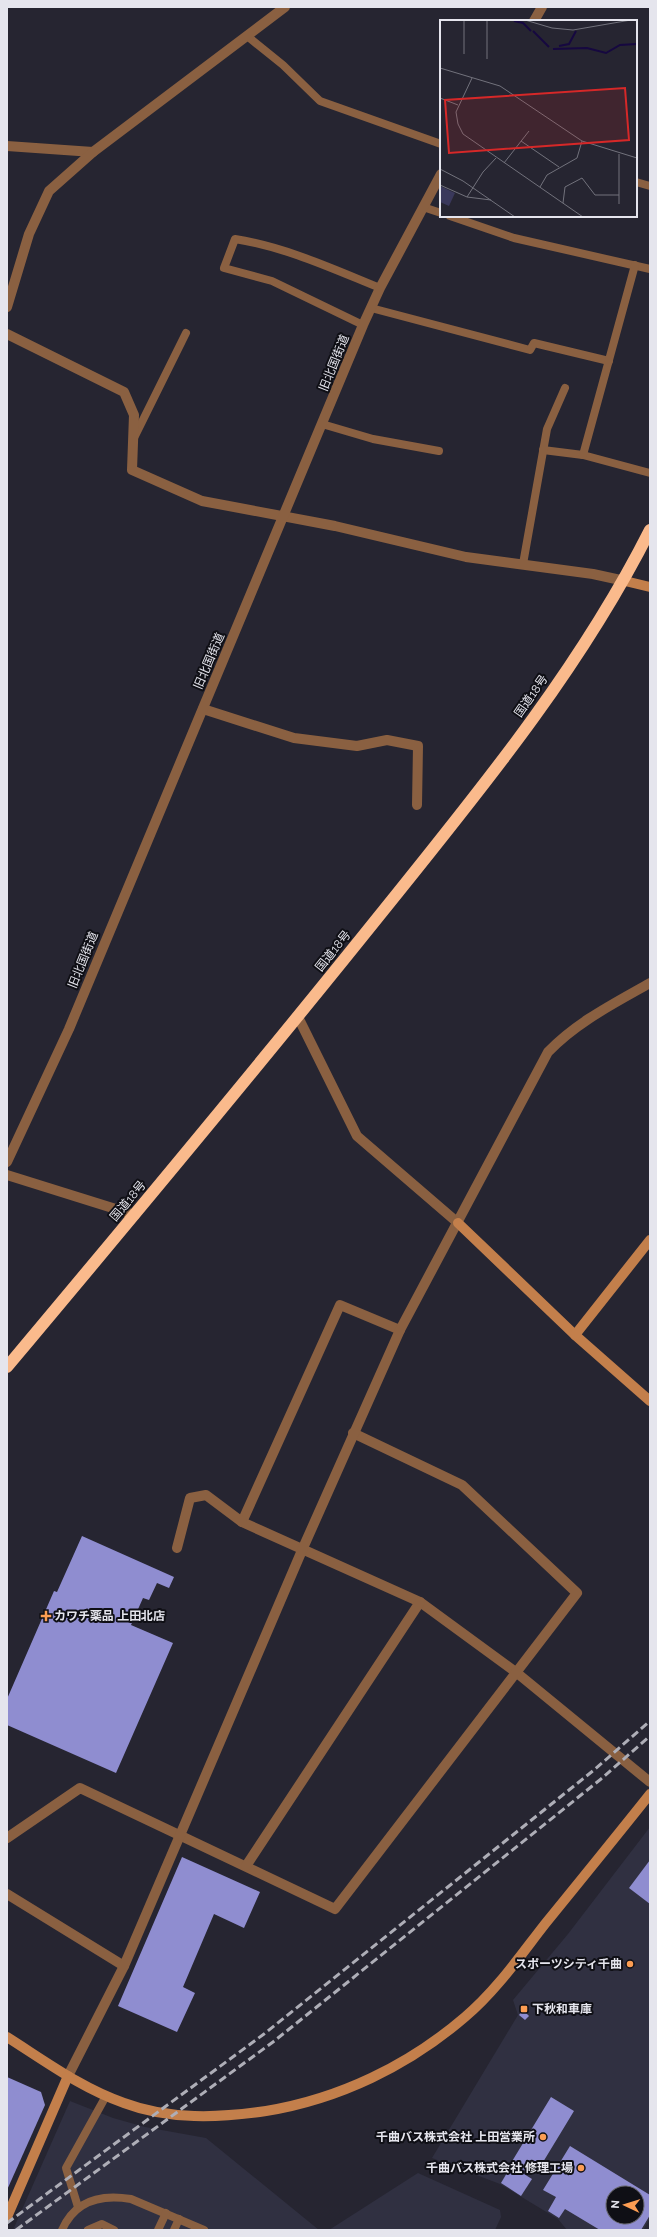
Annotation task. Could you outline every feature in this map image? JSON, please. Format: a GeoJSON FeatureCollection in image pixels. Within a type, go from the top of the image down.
{"type":"FeatureCollection","features":[{"type":"Feature","properties":{"kind":"highway","name":"国道18号"},"geometry":{"type":"LineString","coordinates":[[7,1367],[135,1215],[298,1017],[489,779],[541,707],[624,581],[650,530]]}},
{"type":"Feature","properties":{"kind":"street"},"geometry":{"type":"LineString","coordinates":[[7,307],[29,234],[49,191],[93,152],[285,7]]}},
{"type":"Feature","properties":{"kind":"street"},"geometry":{"type":"LineString","coordinates":[[535,20],[542,7]]}},
{"type":"Feature","properties":{"kind":"street"},"geometry":{"type":"LineString","coordinates":[[7,146],[93,152]]}},
{"type":"Feature","properties":{"kind":"street","name":"旧北国街道"},"geometry":{"type":"LineString","coordinates":[[7,1162],[69,1029],[363,325],[380,288],[440,176]]}},
{"type":"Feature","properties":{"kind":"street"},"geometry":{"type":"LineString","coordinates":[[7,334],[124,392],[134,415],[132,470],[202,501],[335,526],[466,557],[594,574],[650,587]]}},
{"type":"Feature","properties":{"kind":"street"},"geometry":{"type":"LineString","coordinates":[[203,709],[294,738],[357,746],[387,740],[418,746],[417,805]]}},
{"type":"Feature","properties":{"kind":"street"},"geometry":{"type":"LineString","coordinates":[[7,2217],[68,2076],[124,1966],[302,1548],[400,1330],[548,1052],[564,1035],[585,1020],[650,983]]}},
{"type":"Feature","properties":{"kind":"street"},"geometry":{"type":"LineString","coordinates":[[298,1017],[357,1136],[458,1223],[575,1335],[650,1402]]}},
{"type":"Feature","properties":{"kind":"street"},"geometry":{"type":"LineString","coordinates":[[7,1175],[135,1215]]}},
{"type":"Feature","properties":{"kind":"street"},"geometry":{"type":"LineString","coordinates":[[575,1335],[650,1240]]}},
{"type":"Feature","properties":{"kind":"street"},"geometry":{"type":"LineString","coordinates":[[242,1522],[340,1305],[400,1330]]}},
{"type":"Feature","properties":{"kind":"street"},"geometry":{"type":"LineString","coordinates":[[7,1838],[80,1788],[180,1837],[246,1866],[335,1909],[518,1673],[577,1593],[462,1485],[353,1433]]}},
{"type":"Feature","properties":{"kind":"street"},"geometry":{"type":"LineString","coordinates":[[177,1548],[190,1498],[206,1495],[242,1522],[420,1602],[518,1673],[650,1782]]}},
{"type":"Feature","properties":{"kind":"street"},"geometry":{"type":"LineString","coordinates":[[246,1866],[420,1602]]}},
{"type":"Feature","properties":{"kind":"street"},"geometry":{"type":"LineString","coordinates":[[7,2037],[68,2076],[106,2096],[126,2104],[188,2116],[219,2117],[252,2113],[309,2102],[346,2090],[407,2058],[448,2031],[482,2001],[506,1974],[650,1794]]}},
{"type":"Feature","properties":{"kind":"street"},"geometry":{"type":"LineString","coordinates":[[7,1894],[124,1966]]}},
{"type":"Feature","properties":{"kind":"lane"},"geometry":{"type":"LineString","coordinates":[[247,36],[283,65],[320,101],[440,144]]}},
{"type":"Feature","properties":{"kind":"lane"},"geometry":{"type":"LineString","coordinates":[[637,182],[650,186]]}},
{"type":"Feature","properties":{"kind":"lane"},"geometry":{"type":"LineString","coordinates":[[423,207],[440,213]]}},
{"type":"Feature","properties":{"kind":"lane"},"geometry":{"type":"LineString","coordinates":[[453,217],[514,238],[650,269]]}},
{"type":"Feature","properties":{"kind":"lane"},"geometry":{"type":"LineString","coordinates":[[363,325],[272,281],[224,268],[235,239],[256,242],[299,255],[380,288]]}},
{"type":"Feature","properties":{"kind":"lane"},"geometry":{"type":"LineString","coordinates":[[583,455],[635,265]]}},
{"type":"Feature","properties":{"kind":"lane"},"geometry":{"type":"LineString","coordinates":[[371,308],[530,350],[534,343],[609,361]]}},
{"type":"Feature","properties":{"kind":"lane"},"geometry":{"type":"LineString","coordinates":[[133,440],[186,333]]}},
{"type":"Feature","properties":{"kind":"lane"},"geometry":{"type":"LineString","coordinates":[[523,564],[547,429],[565,388]]}},
{"type":"Feature","properties":{"kind":"lane"},"geometry":{"type":"LineString","coordinates":[[322,424],[373,439],[439,451]]}},
{"type":"Feature","properties":{"kind":"lane"},"geometry":{"type":"LineString","coordinates":[[543,450],[583,455],[650,473]]}},
{"type":"Feature","properties":{"kind":"lane"},"geometry":{"type":"LineString","coordinates":[[78,2207],[66,2168],[106,2096]]}},
{"type":"Feature","properties":{"kind":"lane"},"geometry":{"type":"LineString","coordinates":[[62,2230],[66,2220],[78,2207],[98,2199],[120,2197],[131,2199],[204,2230]]}},
{"type":"Feature","properties":{"kind":"lane"},"geometry":{"type":"LineString","coordinates":[[158,2230],[166,2213]]}},
{"type":"Feature","properties":{"kind":"lane"},"geometry":{"type":"LineString","coordinates":[[174,2230],[179,2219]]}},
{"type":"Feature","properties":{"kind":"lane"},"geometry":{"type":"LineString","coordinates":[[88,2230],[102,2224],[114,2230]]}},
{"type":"Feature","properties":{"kind":"shaded area"},"geometry":{"type":"Polygon","coordinates":[[[650,1827],[650,2218],[643,2230],[567,2230],[558,2219],[500,2184],[432,2158],[518,2015],[513,2000],[568,1934],[650,1827]]]}},
{"type":"Feature","properties":{"kind":"shaded area"},"geometry":{"type":"Polygon","coordinates":[[[70,2101],[113,2118],[145,2127],[206,2138],[319,2230],[13,2230],[70,2101]]]}},
{"type":"Feature","properties":{"kind":"shaded area"},"geometry":{"type":"Polygon","coordinates":[[[418,2173],[500,2210],[501,2217],[495,2230],[329,2230],[418,2173]]]}},
{"type":"Feature","properties":{"kind":"building"},"geometry":{"type":"Polygon","coordinates":[[[82,1536],[174,1577],[169,1588],[157,1583],[149,1600],[143,1598],[131,1625],[173,1643],[116,1773],[7,1725],[7,1699],[54,1591],[57,1592],[82,1536]]]}},
{"type":"Feature","properties":{"kind":"building"},"geometry":{"type":"Polygon","coordinates":[[[182,1857],[260,1892],[244,1928],[214,1914],[183,1987],[195,1993],[177,2032],[118,2006],[182,1857]]]}},
{"type":"Feature","properties":{"kind":"building"},"geometry":{"type":"Polygon","coordinates":[[[650,1860],[650,1904],[629,1888],[650,1860]]]}},
{"type":"Feature","properties":{"kind":"building"},"geometry":{"type":"Polygon","coordinates":[[[523,2010],[529,2016],[525,2020],[519,2015],[523,2010]]]}},
{"type":"Feature","properties":{"kind":"building"},"geometry":{"type":"Polygon","coordinates":[[[7,2077],[41,2092],[45,2105],[7,2190],[7,2077]]]}},
{"type":"Feature","properties":{"kind":"building","name":"千曲バス株式会社 上田営業所"},"geometry":{"type":"Polygon","coordinates":[[[551,2097],[574,2111],[537,2172],[528,2166],[524,2171],[511,2163],[551,2097]]]}},
{"type":"Feature","properties":{"kind":"building","name":"千曲バス株式会社 修理工場"},"geometry":{"type":"Polygon","coordinates":[[[570,2146],[634,2185],[605,2185],[605,2225],[644,2225],[641,2230],[600,2230],[565,2209],[559,2218],[548,2211],[556,2197],[543,2190],[570,2146]]]}},
{"type":"Feature","properties":{"kind":"building"},"geometry":{"type":"Polygon","coordinates":[[[511,2166],[532,2179],[521,2196],[501,2183],[511,2166]]]}},
{"type":"Feature","properties":{"kind":"building","name":"千曲バス株式会社 修理工場"},"geometry":{"type":"Polygon","coordinates":[[[645,2192],[650,2195],[650,2215],[645,2223],[645,2192]]]}},
{"type":"Feature","properties":{"kind":"railway"},"geometry":{"type":"LineString","coordinates":[[7,2223],[264,2034],[594,1770],[650,1721]]}},
{"type":"Feature","properties":{"kind":"railway"},"geometry":{"type":"LineString","coordinates":[[16,2230],[273,2042],[601,1779],[650,1736]]}},
{"type":"Feature","properties":{"kind":"place","name":"カワチ薬品 上田北店"},"geometry":{"type":"Point","coordinates":[46,1616]}},
{"type":"Feature","properties":{"kind":"place","name":"スポーツシティ千曲"},"geometry":{"type":"Point","coordinates":[630,1964]}},
{"type":"Feature","properties":{"kind":"place","name":"下秋和車庫"},"geometry":{"type":"Point","coordinates":[524,2009]}},
{"type":"Feature","properties":{"kind":"place","name":"千曲バス株式会社 上田営業所"},"geometry":{"type":"Point","coordinates":[543,2137]}},
{"type":"Feature","properties":{"kind":"place","name":"千曲バス株式会社 修理工場"},"geometry":{"type":"Point","coordinates":[581,2168]}}]}
